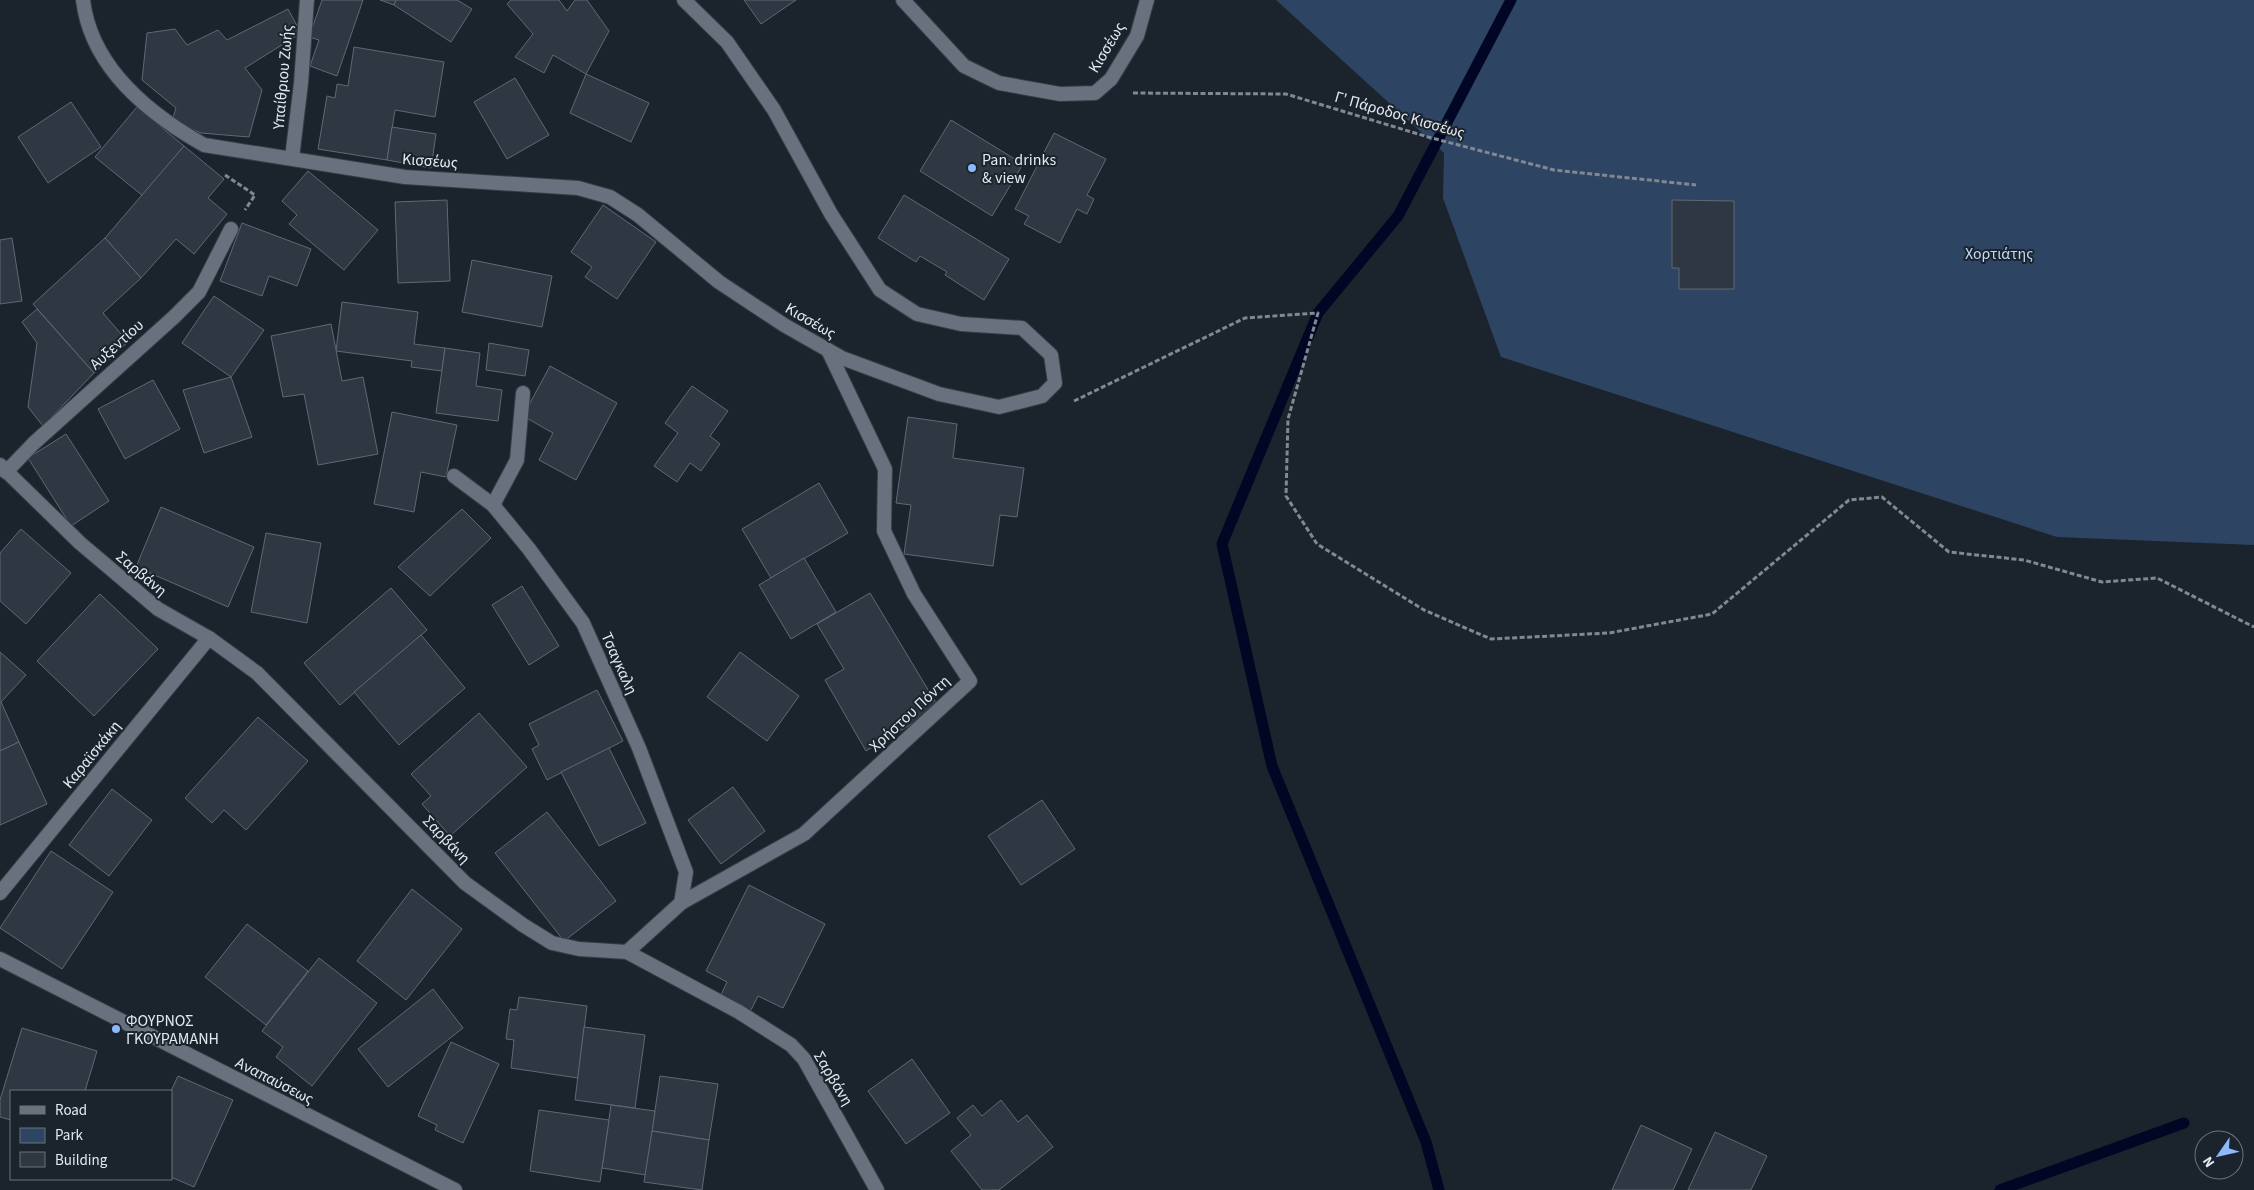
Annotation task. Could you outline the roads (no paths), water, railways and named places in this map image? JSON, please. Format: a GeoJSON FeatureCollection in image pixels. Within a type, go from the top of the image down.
{"type":"FeatureCollection","features":[{"type":"Feature","properties":{"kind":"street","name":"Κισσέως"},"geometry":{"type":"LineString","coordinates":[[83,0],[86,21],[97,48],[110,68],[134,94],[175,129],[204,145],[230,151],[292,158],[405,177],[578,188],[610,197],[638,215],[719,282],[784,325],[842,358],[938,394],[998,407],[1042,396],[1055,383],[1051,354],[1022,328],[961,324],[917,314],[880,290],[831,214],[774,110],[727,42],[684,0]]}},
{"type":"Feature","properties":{"kind":"street","name":"Υπαίθριου Ζωής"},"geometry":{"type":"LineString","coordinates":[[292,158],[301,83],[307,0]]}},
{"type":"Feature","properties":{"kind":"street","name":"Κισσέως"},"geometry":{"type":"LineString","coordinates":[[903,0],[964,66],[999,84],[1060,94],[1095,93],[1111,79],[1137,36],[1147,0]]}},
{"type":"Feature","properties":{"kind":"street","name":"Αυξεντίου"},"geometry":{"type":"LineString","coordinates":[[3,469],[174,317],[199,292],[231,229]]}},
{"type":"Feature","properties":{"kind":"street","name":"Χρήστου Πόντη"},"geometry":{"type":"LineString","coordinates":[[627,952],[681,902],[804,834],[970,680],[914,594],[884,531],[885,470],[828,350]]}},
{"type":"Feature","properties":{"kind":"street"},"geometry":{"type":"LineString","coordinates":[[494,505],[517,460],[523,393]]}},
{"type":"Feature","properties":{"kind":"street","name":"Σαρβάνη"},"geometry":{"type":"LineString","coordinates":[[3,469],[80,543],[158,609],[209,638],[264,679],[465,883],[523,925],[552,943],[579,949],[627,952],[739,1012],[791,1045],[804,1059],[877,1190]]}},
{"type":"Feature","properties":{"kind":"street","name":"Τσαγκαλη"},"geometry":{"type":"LineString","coordinates":[[454,476],[494,505],[529,548],[583,623],[639,748],[686,872],[681,902]]}},
{"type":"Feature","properties":{"kind":"street","name":"Καραϊσκάκη"},"geometry":{"type":"LineString","coordinates":[[0,893],[209,638]]}},
{"type":"Feature","properties":{"kind":"street","name":"Αναπαύσεως"},"geometry":{"type":"LineString","coordinates":[[0,959],[454,1190]]}},
{"type":"Feature","properties":{"kind":"waterway"},"geometry":{"type":"LineString","coordinates":[[1439,1190],[1426,1142],[1272,766],[1222,544],[1318,313],[1398,216],[1511,0]]}},
{"type":"Feature","properties":{"kind":"waterway"},"geometry":{"type":"LineString","coordinates":[[2000,1190],[2184,1123]]}},
{"type":"Feature","properties":{"kind":"place","name":"Pan. drinks & view"},"geometry":{"type":"Point","coordinates":[972,168]}},
{"type":"Feature","properties":{"kind":"place","name":"ΦΟΥΡΝΟΣ ΓΚΟΥΡΑΜΑΝΗ"},"geometry":{"type":"Point","coordinates":[116,1029]}},
{"type":"Feature","properties":{"kind":"park label","name":"Χορτιάτης"},"geometry":{"type":"Point","coordinates":[1999,253]}}]}
